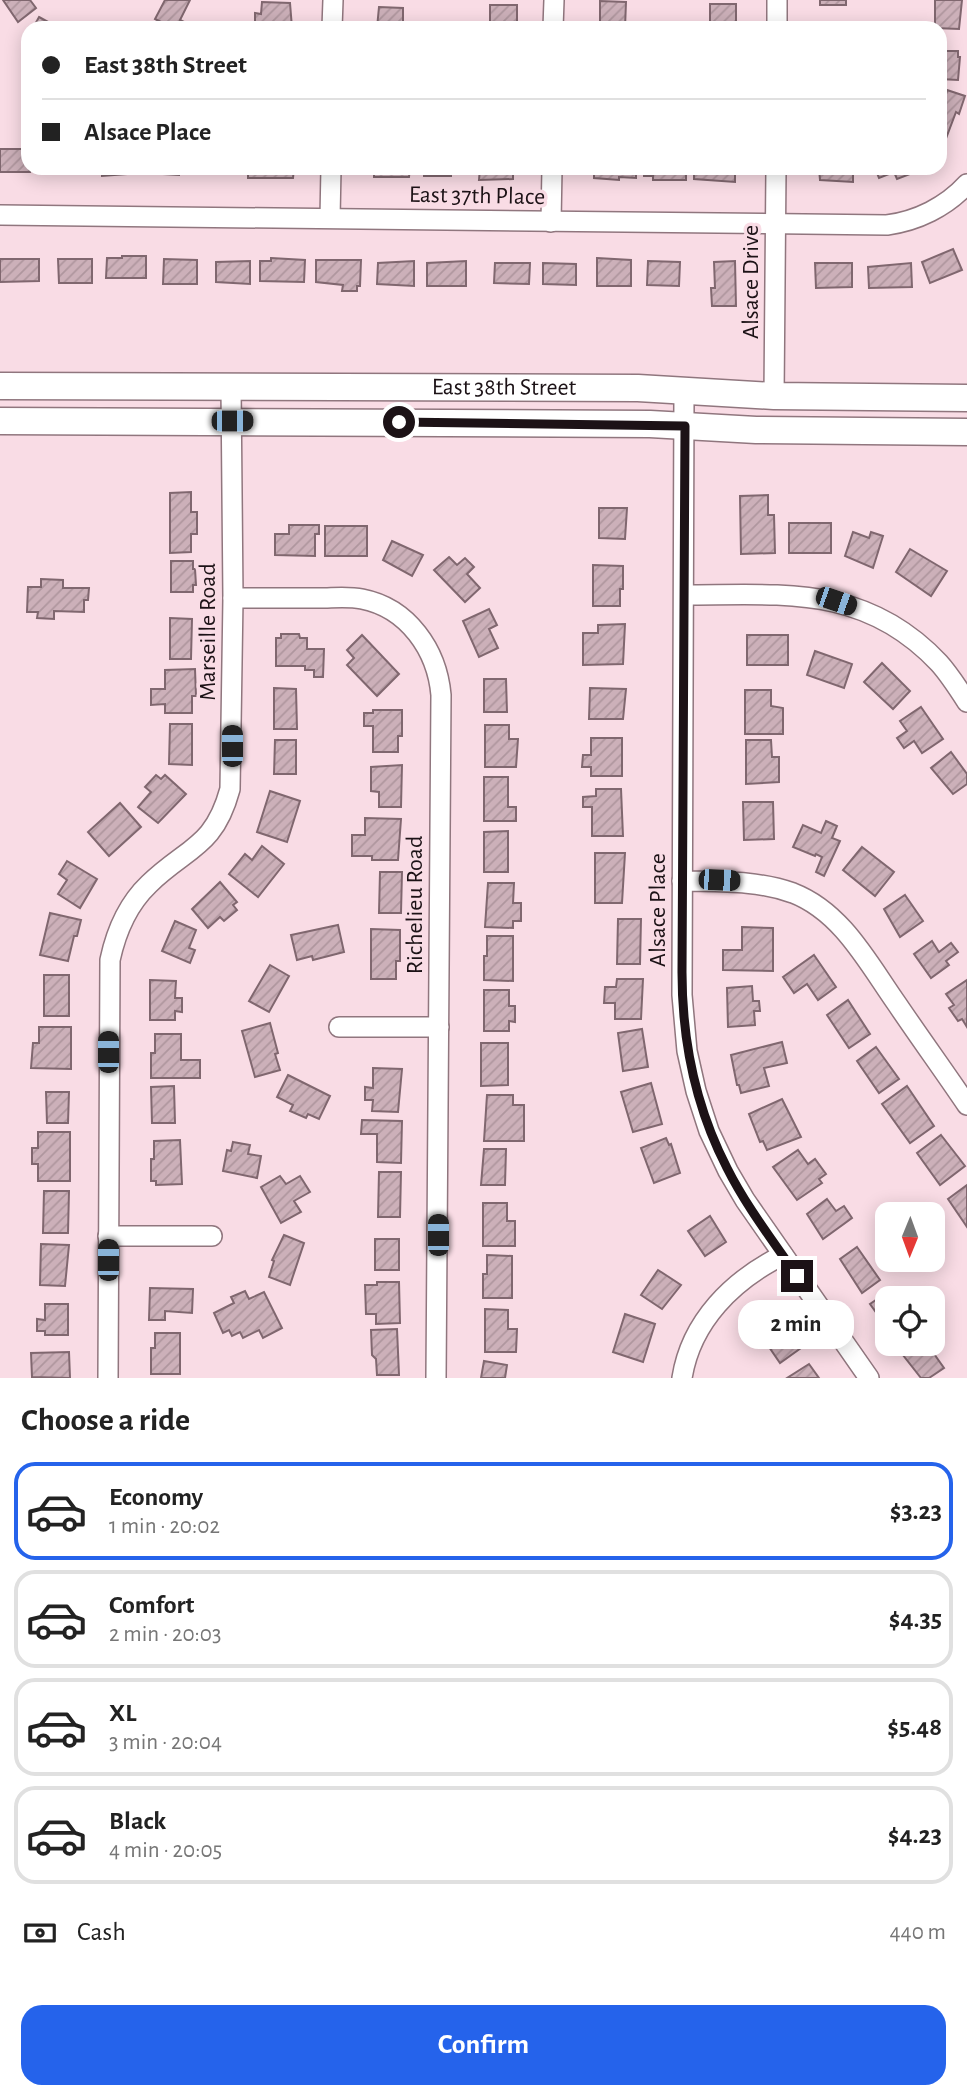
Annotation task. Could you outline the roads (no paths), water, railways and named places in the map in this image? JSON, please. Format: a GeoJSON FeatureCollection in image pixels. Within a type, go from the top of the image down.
{"type":"FeatureCollection","features":[{"type":"Feature","properties":{"kind":"main road","name":"East 38th Street"},"geometry":{"type":"LineString","coordinates":[[0,386],[638,388],[774,396],[967,398]]}},
{"type":"Feature","properties":{"kind":"main road","name":"East 38th Street"},"geometry":{"type":"LineString","coordinates":[[0,421],[685,426],[756,430],[967,432]]}},
{"type":"Feature","properties":{"kind":"street"},"geometry":{"type":"LineString","coordinates":[[332,21],[333,0]]}},
{"type":"Feature","properties":{"kind":"street"},"geometry":{"type":"LineString","coordinates":[[553,21],[554,0]]}},
{"type":"Feature","properties":{"kind":"street"},"geometry":{"type":"LineString","coordinates":[[777,0],[777,21]]}},
{"type":"Feature","properties":{"kind":"street"},"geometry":{"type":"LineString","coordinates":[[330,218],[331,175]]}},
{"type":"Feature","properties":{"kind":"street"},"geometry":{"type":"LineString","coordinates":[[551,222],[552,175]]}},
{"type":"Feature","properties":{"kind":"street","name":"Alsace Drive"},"geometry":{"type":"LineString","coordinates":[[774,396],[776,175]]}},
{"type":"Feature","properties":{"kind":"street","name":"East 37th Place"},"geometry":{"type":"LineString","coordinates":[[0,215],[887,225],[911,220],[949,201],[967,184]]}},
{"type":"Feature","properties":{"kind":"street","name":"Marseille Road"},"geometry":{"type":"LineString","coordinates":[[108,1378],[110,960],[119,928],[137,897],[154,879],[203,842],[226,805],[232,771],[232,387]]}},
{"type":"Feature","properties":{"kind":"street","name":"Alsace Place"},"geometry":{"type":"LineString","coordinates":[[684,391],[682,1010],[687,1051],[709,1131],[728,1171],[745,1200],[869,1378]]}},
{"type":"Feature","properties":{"kind":"street"},"geometry":{"type":"LineString","coordinates":[[684,595],[801,596],[852,606],[884,619],[913,639],[939,663],[966,696]]}},
{"type":"Feature","properties":{"kind":"street","name":"Richelieu Road"},"geometry":{"type":"LineString","coordinates":[[233,598],[366,599],[381,605],[415,630],[428,649],[438,675],[441,695],[436,1378]]}},
{"type":"Feature","properties":{"kind":"street"},"geometry":{"type":"LineString","coordinates":[[682,881],[760,884],[792,893],[829,916],[859,947],[967,1105]]}},
{"type":"Feature","properties":{"kind":"street"},"geometry":{"type":"LineString","coordinates":[[339,1027],[439,1027]]}},
{"type":"Feature","properties":{"kind":"street"},"geometry":{"type":"LineString","coordinates":[[108,1236],[212,1236]]}},
{"type":"Feature","properties":{"kind":"street"},"geometry":{"type":"LineString","coordinates":[[682,1378],[694,1341],[716,1306],[727,1293],[753,1272],[783,1255]]}}]}
